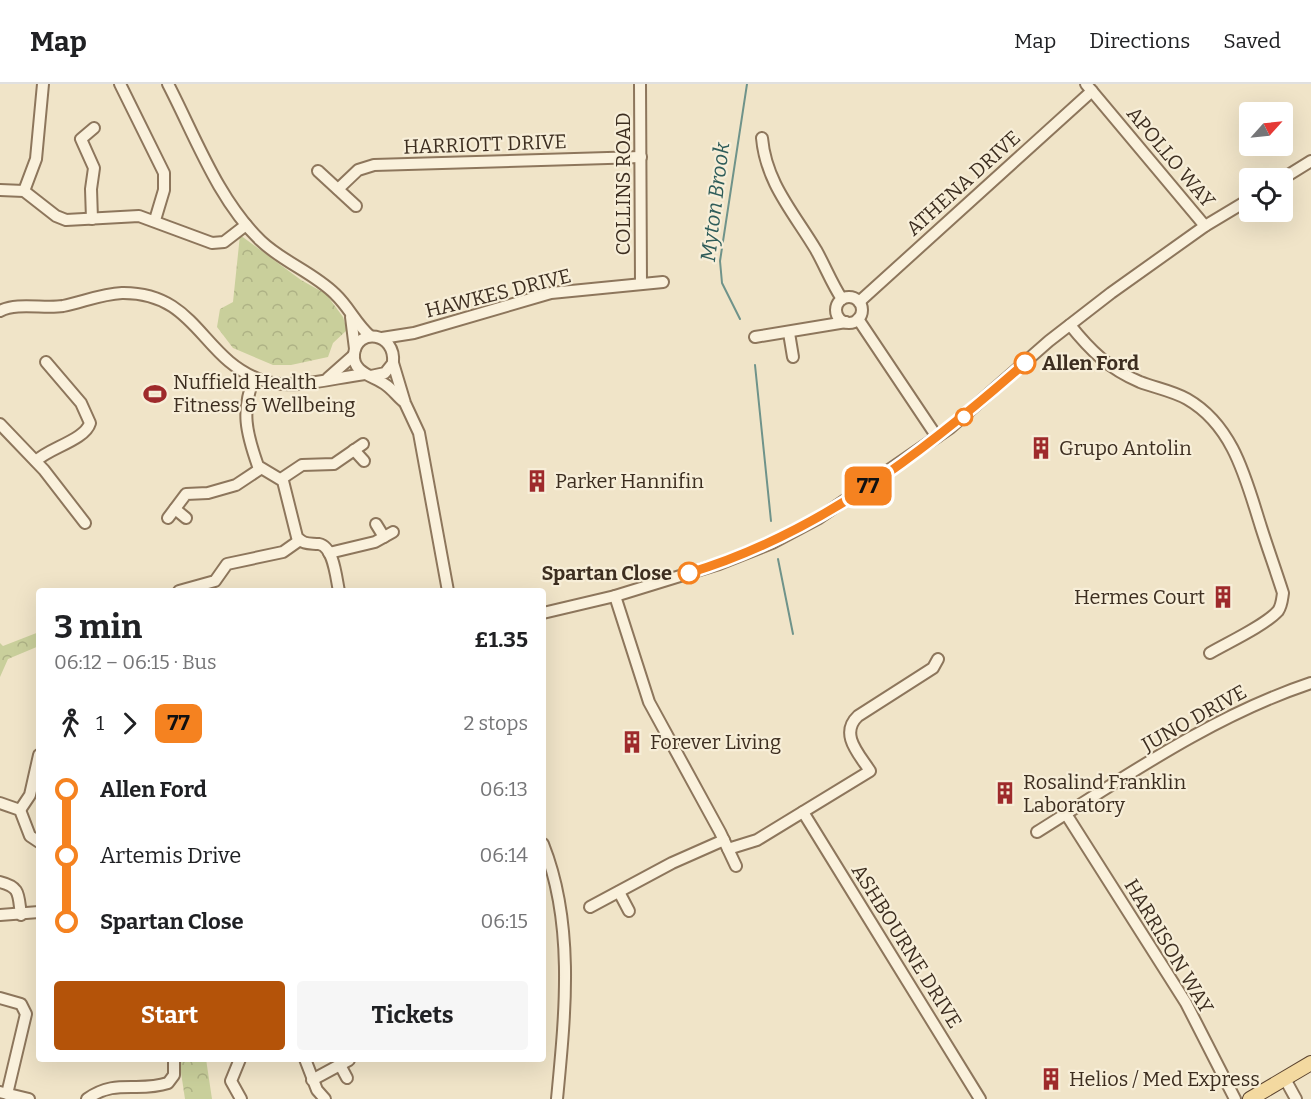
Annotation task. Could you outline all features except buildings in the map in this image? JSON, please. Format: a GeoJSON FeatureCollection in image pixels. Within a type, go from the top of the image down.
{"type":"FeatureCollection","features":[{"type":"Feature","properties":{"kind":"main road"},"geometry":{"type":"LineString","coordinates":[[1250,1099],[1311,1064]]}},
{"type":"Feature","properties":{"kind":"street"},"geometry":{"type":"LineString","coordinates":[[24,191],[36,159],[43,84]]}},
{"type":"Feature","properties":{"kind":"street"},"geometry":{"type":"LineString","coordinates":[[120,84],[164,173],[164,190],[155,220]]}},
{"type":"Feature","properties":{"kind":"street"},"geometry":{"type":"LineString","coordinates":[[168,84],[223,191],[246,225],[268,248],[336,295],[351,316],[370,336],[382,338],[393,357],[405,403],[421,442],[441,548],[443,588]]}},
{"type":"Feature","properties":{"kind":"street","name":"COLLINS ROAD"},"geometry":{"type":"LineString","coordinates":[[640,84],[641,284]]}},
{"type":"Feature","properties":{"kind":"street","name":"APOLLO WAY"},"geometry":{"type":"LineString","coordinates":[[1089,88],[1205,226]]}},
{"type":"Feature","properties":{"kind":"street","name":"ATHENA DRIVE"},"geometry":{"type":"LineString","coordinates":[[859,302],[1089,88]]}},
{"type":"Feature","properties":{"kind":"street"},"geometry":{"type":"LineString","coordinates":[[92,219],[90,195],[94,168],[81,139],[94,128]]}},
{"type":"Feature","properties":{"kind":"street"},"geometry":{"type":"LineString","coordinates":[[762,138],[765,159],[773,184],[819,256],[842,299]]}},
{"type":"Feature","properties":{"kind":"street","name":"HARRIOTT DRIVE"},"geometry":{"type":"LineString","coordinates":[[338,189],[358,170],[374,165],[641,157]]}},
{"type":"Feature","properties":{"kind":"street"},"geometry":{"type":"LineString","coordinates":[[1293,172],[1311,161]]}},
{"type":"Feature","properties":{"kind":"street"},"geometry":{"type":"LineString","coordinates":[[94,168],[105,162]]}},
{"type":"Feature","properties":{"kind":"street"},"geometry":{"type":"LineString","coordinates":[[318,171],[356,206]]}},
{"type":"Feature","properties":{"kind":"street"},"geometry":{"type":"LineString","coordinates":[[0,190],[24,191],[60,219],[69,221],[130,216],[155,220],[212,243],[224,242],[246,225]]}},
{"type":"Feature","properties":{"kind":"street"},"geometry":{"type":"LineString","coordinates":[[546,612],[615,596],[735,558],[786,536],[836,507],[938,437],[1070,325],[1205,226],[1239,206]]}},
{"type":"Feature","properties":{"kind":"street","name":"HAWKES DRIVE"},"geometry":{"type":"LineString","coordinates":[[382,338],[414,333],[551,293],[663,282]]}},
{"type":"Feature","properties":{"kind":"street"},"geometry":{"type":"LineString","coordinates":[[1,308],[54,307],[108,294],[149,297],[182,312],[223,358],[254,378],[285,384],[385,373],[393,357]]}},
{"type":"Feature","properties":{"kind":"street"},"geometry":{"type":"LineString","coordinates":[[755,337],[789,333],[821,324],[858,319],[862,312],[859,302],[849,297],[842,299]]}},
{"type":"Feature","properties":{"kind":"street"},"geometry":{"type":"LineString","coordinates":[[821,324],[837,311],[842,299]]}},
{"type":"Feature","properties":{"kind":"street"},"geometry":{"type":"LineString","coordinates":[[837,311],[840,318],[846,322]]}},
{"type":"Feature","properties":{"kind":"street"},"geometry":{"type":"LineString","coordinates":[[351,316],[356,366],[388,386],[405,403]]}},
{"type":"Feature","properties":{"kind":"street"},"geometry":{"type":"LineString","coordinates":[[858,319],[938,437]]}},
{"type":"Feature","properties":{"kind":"street"},"geometry":{"type":"LineString","coordinates":[[1070,325],[1093,353],[1108,365],[1127,376],[1188,400],[1200,409],[1219,426],[1242,465],[1283,593],[1282,601],[1280,608],[1270,617],[1210,653]]}},
{"type":"Feature","properties":{"kind":"street","name":"HAWKES DRIVE"},"geometry":{"type":"LineString","coordinates":[[393,357],[414,333]]}},
{"type":"Feature","properties":{"kind":"street"},"geometry":{"type":"LineString","coordinates":[[789,333],[793,357]]}},
{"type":"Feature","properties":{"kind":"street"},"geometry":{"type":"LineString","coordinates":[[328,378],[355,352],[359,343],[370,336]]}},
{"type":"Feature","properties":{"kind":"street"},"geometry":{"type":"LineString","coordinates":[[36,460],[83,432],[90,423],[81,403],[46,362]]}},
{"type":"Feature","properties":{"kind":"street"},"geometry":{"type":"LineString","coordinates":[[254,378],[246,401],[245,413],[260,469],[281,479],[300,540]]}},
{"type":"Feature","properties":{"kind":"street"},"geometry":{"type":"LineString","coordinates":[[0,424],[36,460],[85,523]]}},
{"type":"Feature","properties":{"kind":"street"},"geometry":{"type":"LineString","coordinates":[[281,479],[302,465],[334,464],[358,447],[364,461]]}},
{"type":"Feature","properties":{"kind":"street"},"geometry":{"type":"LineString","coordinates":[[186,518],[171,514],[186,494],[208,493],[236,485],[260,469]]}},
{"type":"Feature","properties":{"kind":"street"},"geometry":{"type":"LineString","coordinates":[[329,554],[370,543],[388,534],[376,524]]}},
{"type":"Feature","properties":{"kind":"street"},"geometry":{"type":"LineString","coordinates":[[300,540],[322,545],[329,554],[338,588]]}},
{"type":"Feature","properties":{"kind":"street"},"geometry":{"type":"LineString","coordinates":[[190,588],[215,581],[227,564],[287,550],[300,540]]}},
{"type":"Feature","properties":{"kind":"street"},"geometry":{"type":"LineString","coordinates":[[444,579],[447,588]]}},
{"type":"Feature","properties":{"kind":"street"},"geometry":{"type":"LineString","coordinates":[[615,596],[649,702],[736,866]]}},
{"type":"Feature","properties":{"kind":"street"},"geometry":{"type":"LineString","coordinates":[[590,907],[672,863],[726,844],[757,840],[870,771],[850,738],[853,721],[930,670],[938,659]]}},
{"type":"Feature","properties":{"kind":"street","name":"JUNO DRIVE"},"geometry":{"type":"LineString","coordinates":[[1037,832],[1217,722],[1274,695],[1311,683]]}},
{"type":"Feature","properties":{"kind":"street"},"geometry":{"type":"LineString","coordinates":[[20,810],[30,795],[36,768]]}},
{"type":"Feature","properties":{"kind":"street"},"geometry":{"type":"LineString","coordinates":[[0,803],[20,810],[30,836],[36,840]]}},
{"type":"Feature","properties":{"kind":"street","name":"ASHBOURNE DRIVE"},"geometry":{"type":"LineString","coordinates":[[803,812],[980,1099]]}},
{"type":"Feature","properties":{"kind":"street","name":"HARRISON WAY"},"geometry":{"type":"LineString","coordinates":[[1066,814],[1190,1011],[1235,1099]]}},
{"type":"Feature","properties":{"kind":"street"},"geometry":{"type":"LineString","coordinates":[[546,853],[556,886],[564,947],[565,997],[557,1099]]}},
{"type":"Feature","properties":{"kind":"street"},"geometry":{"type":"LineString","coordinates":[[0,882],[12,885],[16,889],[21,915]]}},
{"type":"Feature","properties":{"kind":"street"},"geometry":{"type":"LineString","coordinates":[[619,892],[629,911]]}},
{"type":"Feature","properties":{"kind":"street"},"geometry":{"type":"LineString","coordinates":[[0,915],[36,912]]}},
{"type":"Feature","properties":{"kind":"street"},"geometry":{"type":"LineString","coordinates":[[0,998],[21,1004],[26,1014],[4,1093],[29,1099]]}},
{"type":"Feature","properties":{"kind":"street"},"geometry":{"type":"LineString","coordinates":[[87,1099],[102,1090],[116,1086],[147,1087],[168,1083],[174,1075],[174,1062]]}},
{"type":"Feature","properties":{"kind":"street"},"geometry":{"type":"LineString","coordinates":[[239,1062],[231,1081],[241,1099]]}},
{"type":"Feature","properties":{"kind":"street"},"geometry":{"type":"LineString","coordinates":[[306,1062],[312,1080],[325,1099]]}},
{"type":"Feature","properties":{"kind":"street"},"geometry":{"type":"LineString","coordinates":[[312,1080],[344,1062],[347,1078]]}},
{"type":"Feature","properties":{"kind":"street"},"geometry":{"type":"LineString","coordinates":[[1286,1079],[1296,1099]]}},
{"type":"Feature","properties":{"kind":"green space"},"geometry":{"type":"Polygon","coordinates":[[[240,235],[301,280],[326,294],[343,317],[347,330],[333,343],[328,357],[291,365],[273,365],[233,348],[217,327],[220,309],[233,302],[240,235]]]}},
{"type":"Feature","properties":{"kind":"green space"},"geometry":{"type":"Polygon","coordinates":[[[36,633],[36,647],[8,659],[0,677],[0,643],[3,646],[36,633]]]}},
{"type":"Feature","properties":{"kind":"green space"},"geometry":{"type":"Polygon","coordinates":[[[179,1062],[206,1062],[212,1099],[185,1099],[179,1062]]]}},
{"type":"Feature","properties":{"kind":"waterway","name":"Myton Brook"},"geometry":{"type":"LineString","coordinates":[[740,319],[722,283],[720,261],[747,84]]}},
{"type":"Feature","properties":{"kind":"waterway","name":"Myton Brook"},"geometry":{"type":"LineString","coordinates":[[755,365],[771,521]]}},
{"type":"Feature","properties":{"kind":"waterway","name":"Myton Brook"},"geometry":{"type":"LineString","coordinates":[[778,559],[793,634]]}},
{"type":"Feature","properties":{"kind":"bus line","name":"77"},"geometry":{"type":"LineString","coordinates":[[689,573],[772,543],[819,518],[914,455],[950,428],[1025,363]]}},
{"type":"Feature","properties":{"kind":"place","name":"Allen Ford"},"geometry":{"type":"Point","coordinates":[1025,363]}},
{"type":"Feature","properties":{"kind":"place","name":"Nuffield Health Fitness & Wellbeing"},"geometry":{"type":"Point","coordinates":[155,394]}},
{"type":"Feature","properties":{"kind":"place","name":"Grupo Antolin"},"geometry":{"type":"Point","coordinates":[1041,448]}},
{"type":"Feature","properties":{"kind":"place","name":"Parker Hannifin"},"geometry":{"type":"Point","coordinates":[537,481]}},
{"type":"Feature","properties":{"kind":"place","name":"Spartan Close"},"geometry":{"type":"Point","coordinates":[689,573]}},
{"type":"Feature","properties":{"kind":"place","name":"Hermes Court"},"geometry":{"type":"Point","coordinates":[1223,597]}},
{"type":"Feature","properties":{"kind":"place","name":"Forever Living"},"geometry":{"type":"Point","coordinates":[632,742]}},
{"type":"Feature","properties":{"kind":"place","name":"Rosalind Franklin Laboratory"},"geometry":{"type":"Point","coordinates":[1005,793]}},
{"type":"Feature","properties":{"kind":"place","name":"Helios / Med Express"},"geometry":{"type":"Point","coordinates":[1051,1079]}}]}
